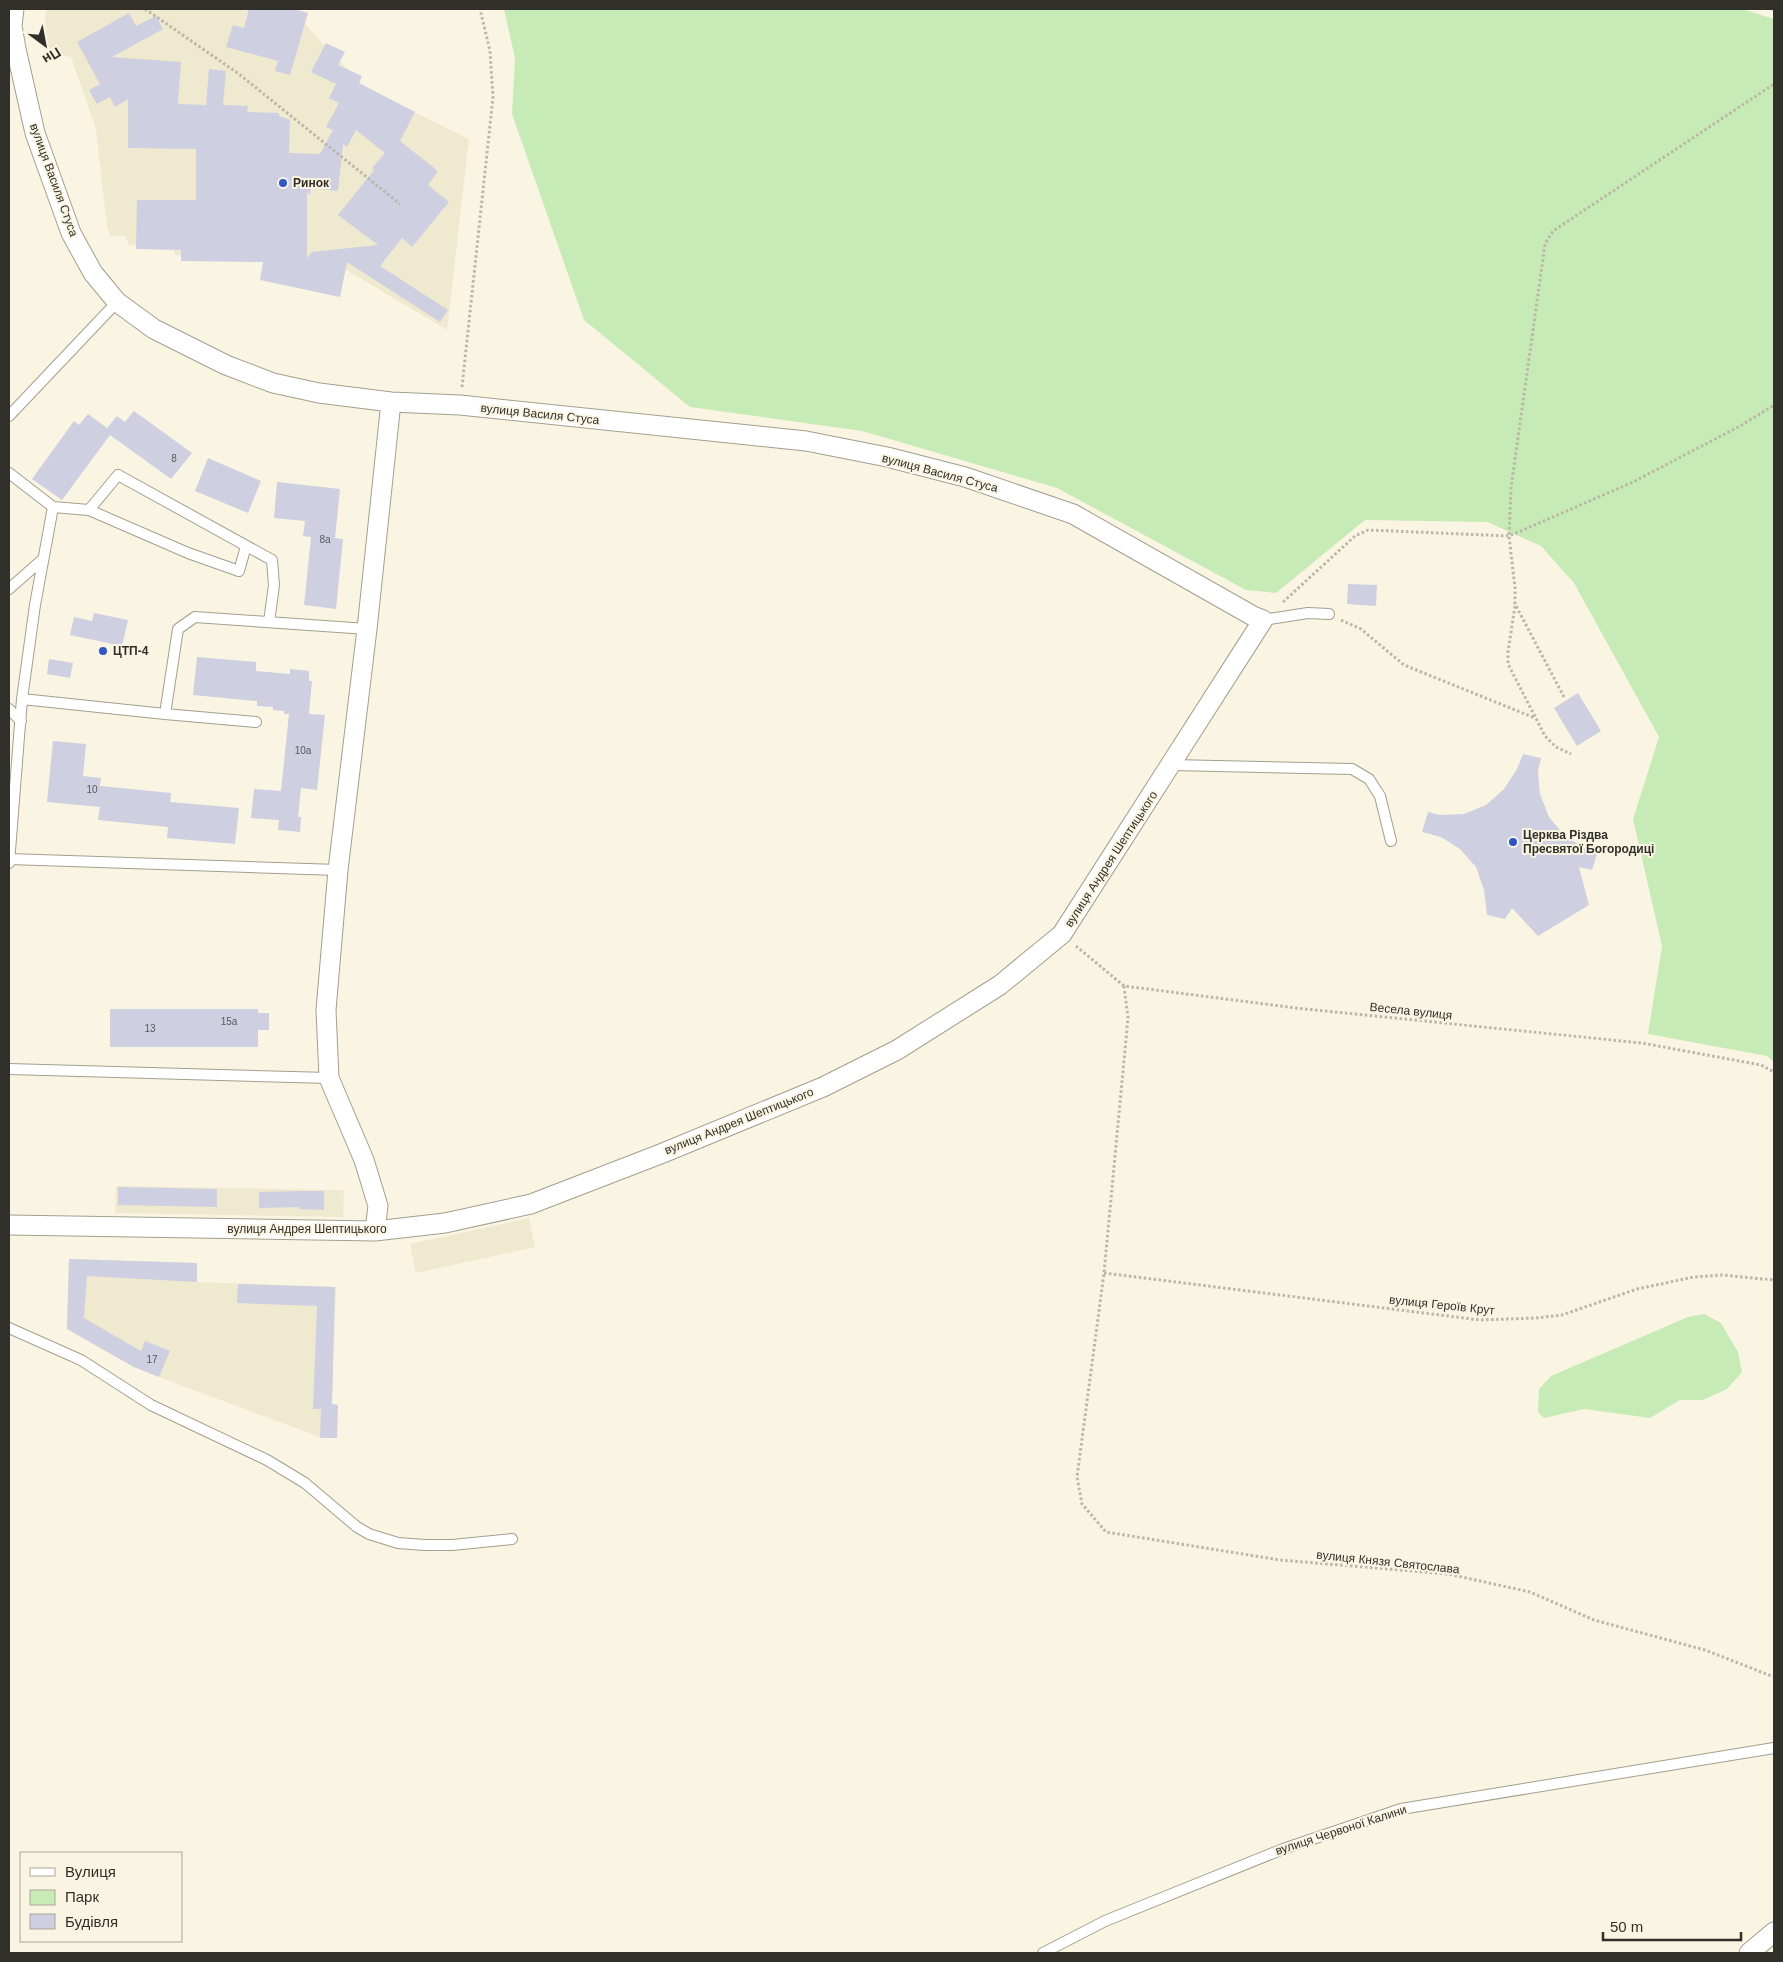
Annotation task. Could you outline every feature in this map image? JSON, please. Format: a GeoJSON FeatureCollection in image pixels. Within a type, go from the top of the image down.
{"type":"FeatureCollection","features":[{"type":"Feature","properties":{"kind":"street","name":"вулиця Василя Стуса"},"geometry":{"type":"LineString","coordinates":[[14,9],[12,26],[33,124],[71,233],[93,273],[117,302],[154,329],[226,365],[266,380],[319,393],[391,402],[460,405],[806,442],[887,457],[965,477],[1074,514],[1263,620]]}},
{"type":"Feature","properties":{"kind":"street"},"geometry":{"type":"LineString","coordinates":[[375,1231],[378,1206],[364,1160],[329,1078],[326,1010],[338,870],[367,629],[391,402]]}},
{"type":"Feature","properties":{"kind":"street","name":"вулиця Андрея Шептицького"},"geometry":{"type":"LineString","coordinates":[[9,1225],[375,1231],[445,1223],[531,1204],[663,1153],[823,1087],[897,1050],[1000,985],[1062,934],[1263,620]]}},
{"type":"Feature","properties":{"kind":"street"},"geometry":{"type":"LineString","coordinates":[[1749,1953],[1774,1932]]}},
{"type":"Feature","properties":{"kind":"lane"},"geometry":{"type":"LineString","coordinates":[[9,416],[117,302]]}},
{"type":"Feature","properties":{"kind":"lane"},"geometry":{"type":"LineString","coordinates":[[9,473],[53,507],[89,510],[188,553],[239,571],[246,546]]}},
{"type":"Feature","properties":{"kind":"lane"},"geometry":{"type":"LineString","coordinates":[[89,510],[118,475],[272,560],[274,585],[269,622]]}},
{"type":"Feature","properties":{"kind":"lane"},"geometry":{"type":"LineString","coordinates":[[53,507],[34,605],[22,699],[9,861],[338,870]]}},
{"type":"Feature","properties":{"kind":"lane"},"geometry":{"type":"LineString","coordinates":[[9,589],[43,559]]}},
{"type":"Feature","properties":{"kind":"lane"},"geometry":{"type":"LineString","coordinates":[[1263,620],[1308,613],[1329,614]]}},
{"type":"Feature","properties":{"kind":"lane"},"geometry":{"type":"LineString","coordinates":[[165,714],[178,629],[195,616],[367,629]]}},
{"type":"Feature","properties":{"kind":"lane"},"geometry":{"type":"LineString","coordinates":[[22,699],[256,722]]}},
{"type":"Feature","properties":{"kind":"lane"},"geometry":{"type":"LineString","coordinates":[[9,709],[21,721]]}},
{"type":"Feature","properties":{"kind":"lane"},"geometry":{"type":"LineString","coordinates":[[1172,764],[1352,769],[1369,779],[1380,796],[1391,842]]}},
{"type":"Feature","properties":{"kind":"lane"},"geometry":{"type":"LineString","coordinates":[[9,1070],[329,1078]]}},
{"type":"Feature","properties":{"kind":"lane"},"geometry":{"type":"LineString","coordinates":[[9,1328],[81,1360],[151,1405],[267,1460],[305,1483],[357,1527],[369,1534],[398,1543],[425,1545],[452,1545],[512,1539]]}},
{"type":"Feature","properties":{"kind":"lane","name":"вулиця Червоної Калини"},"geometry":{"type":"LineString","coordinates":[[1044,1953],[1105,1921],[1274,1852],[1401,1809],[1774,1748]]}},
{"type":"Feature","properties":{"kind":"path"},"geometry":{"type":"LineString","coordinates":[[145,9],[239,74],[400,204]]}},
{"type":"Feature","properties":{"kind":"path"},"geometry":{"type":"LineString","coordinates":[[460,405],[493,97],[490,51],[480,9]]}},
{"type":"Feature","properties":{"kind":"path"},"geometry":{"type":"LineString","coordinates":[[1571,754],[1556,746],[1545,736],[1508,664],[1515,604],[1510,536],[1511,488],[1545,244],[1553,230],[1774,84]]}},
{"type":"Feature","properties":{"kind":"path"},"geometry":{"type":"LineString","coordinates":[[1263,620],[1355,536],[1368,530],[1510,536],[1633,482],[1740,426],[1774,405]]}},
{"type":"Feature","properties":{"kind":"path"},"geometry":{"type":"LineString","coordinates":[[1515,604],[1564,697]]}},
{"type":"Feature","properties":{"kind":"path"},"geometry":{"type":"LineString","coordinates":[[1329,614],[1361,629],[1404,665],[1535,718]]}},
{"type":"Feature","properties":{"kind":"path"},"geometry":{"type":"LineString","coordinates":[[1062,934],[1124,986],[1128,1018],[1104,1273]]}},
{"type":"Feature","properties":{"kind":"path","name":"Весела вулиця"},"geometry":{"type":"LineString","coordinates":[[1124,986],[1304,1009],[1642,1043],[1761,1065],[1774,1072]]}},
{"type":"Feature","properties":{"kind":"path","name":"вулиця Героїв Крут"},"geometry":{"type":"LineString","coordinates":[[1104,1273],[1480,1320],[1562,1315],[1637,1289],[1694,1277],[1722,1276],[1774,1280]]}},
{"type":"Feature","properties":{"kind":"path","name":"вулиця Князя Святослава"},"geometry":{"type":"LineString","coordinates":[[1104,1273],[1077,1477],[1082,1504],[1106,1532],[1280,1560],[1448,1574],[1530,1592],[1594,1620],[1705,1650],[1774,1677]]}},
{"type":"Feature","properties":{"kind":"shaded area","name":"Ринок"},"geometry":{"type":"Polygon","coordinates":[[[47,9],[291,9],[364,87],[469,139],[447,330],[343,268],[332,265],[244,261],[175,255],[173,247],[129,245],[125,236],[111,236],[107,227],[96,129],[71,57],[46,53],[45,17],[47,9]]]}},
{"type":"Feature","properties":{"kind":"shaded area"},"geometry":{"type":"Polygon","coordinates":[[[116,1186],[344,1190],[343,1217],[115,1213],[116,1186]]]}},
{"type":"Feature","properties":{"kind":"shaded area"},"geometry":{"type":"Polygon","coordinates":[[[529,1218],[535,1247],[416,1273],[410,1244],[529,1218]]]}},
{"type":"Feature","properties":{"kind":"shaded area"},"geometry":{"type":"Polygon","coordinates":[[[69,1259],[197,1263],[197,1282],[336,1287],[332,1404],[338,1405],[337,1438],[320,1437],[134,1367],[67,1329],[69,1259]]]}},
{"type":"Feature","properties":{"kind":"green space"},"geometry":{"type":"Polygon","coordinates":[[[504,9],[1742,9],[1774,19],[1774,1062],[1767,1056],[1648,1034],[1662,946],[1633,819],[1659,737],[1574,583],[1541,546],[1487,522],[1365,520],[1276,593],[1246,590],[1057,488],[862,431],[690,407],[584,320],[512,114],[515,58],[504,9]]]}},
{"type":"Feature","properties":{"kind":"green space"},"geometry":{"type":"Polygon","coordinates":[[[1704,1314],[1721,1323],[1738,1352],[1742,1372],[1727,1389],[1703,1400],[1680,1400],[1650,1418],[1584,1409],[1544,1418],[1538,1412],[1539,1389],[1551,1376],[1688,1317],[1704,1314]]]}},
{"type":"Feature","properties":{"kind":"building"},"geometry":{"type":"Polygon","coordinates":[[[249,9],[294,9],[308,13],[290,75],[275,71],[278,61],[226,47],[233,25],[244,28],[249,9]]]}},
{"type":"Feature","properties":{"kind":"building"},"geometry":{"type":"Polygon","coordinates":[[[129,13],[136,26],[156,16],[163,29],[112,57],[181,62],[178,104],[206,105],[209,69],[226,71],[223,105],[248,106],[247,112],[279,113],[279,116],[290,120],[289,153],[320,154],[333,130],[326,127],[339,103],[329,98],[336,84],[311,72],[326,43],[345,52],[338,65],[362,76],[359,83],[415,112],[400,141],[438,171],[428,185],[449,202],[412,247],[402,238],[380,266],[448,310],[440,322],[347,262],[340,297],[260,280],[263,262],[181,261],[181,250],[136,249],[137,200],[196,200],[196,149],[128,148],[128,99],[115,107],[110,97],[97,104],[89,90],[100,84],[77,42],[129,13]],[[356,130],[347,147],[343,144],[338,191],[311,188],[310,195],[307,192],[307,258],[312,252],[378,245],[338,215],[374,170],[372,168],[385,153],[356,130]]]}},
{"type":"Feature","properties":{"kind":"building"},"geometry":{"type":"Polygon","coordinates":[[[134,411],[192,453],[171,479],[110,435],[62,500],[32,479],[74,421],[79,425],[88,414],[107,428],[117,416],[125,422],[134,411]]]}},
{"type":"Feature","properties":{"kind":"building"},"geometry":{"type":"Polygon","coordinates":[[[208,458],[261,481],[248,513],[195,491],[208,458]]]}},
{"type":"Feature","properties":{"kind":"building"},"geometry":{"type":"Polygon","coordinates":[[[277,482],[340,489],[335,538],[343,539],[336,609],[304,605],[311,537],[303,536],[305,521],[274,518],[277,482]]]}},
{"type":"Feature","properties":{"kind":"building"},"geometry":{"type":"Polygon","coordinates":[[[1348,584],[1377,585],[1376,606],[1347,604],[1348,584]]]}},
{"type":"Feature","properties":{"kind":"building"},"geometry":{"type":"Polygon","coordinates":[[[94,613],[128,620],[122,646],[70,635],[74,617],[92,621],[94,613]]]}},
{"type":"Feature","properties":{"kind":"building"},"geometry":{"type":"Polygon","coordinates":[[[197,657],[256,662],[256,671],[290,674],[290,669],[309,671],[309,681],[312,681],[309,714],[325,715],[317,790],[301,788],[298,817],[301,817],[300,832],[278,830],[279,820],[251,818],[254,789],[281,791],[289,714],[284,714],[284,711],[273,710],[273,707],[257,706],[257,701],[193,695],[197,657]]]}},
{"type":"Feature","properties":{"kind":"building"},"geometry":{"type":"Polygon","coordinates":[[[49,659],[73,663],[70,678],[47,674],[49,659]]]}},
{"type":"Feature","properties":{"kind":"building"},"geometry":{"type":"Polygon","coordinates":[[[1578,693],[1601,731],[1577,746],[1554,708],[1578,693]]]}},
{"type":"Feature","properties":{"kind":"building"},"geometry":{"type":"Polygon","coordinates":[[[53,741],[86,744],[83,776],[101,778],[100,786],[171,793],[170,802],[239,808],[235,844],[167,838],[168,827],[98,820],[100,807],[47,802],[53,741]]]}},
{"type":"Feature","properties":{"kind":"building","name":"Церква Різдва Пресвятої Богородиці"},"geometry":{"type":"Polygon","coordinates":[[[1523,754],[1541,758],[1538,771],[1540,794],[1549,817],[1564,835],[1584,848],[1598,851],[1592,870],[1579,867],[1589,905],[1538,936],[1512,908],[1505,919],[1487,915],[1484,890],[1476,867],[1460,849],[1441,837],[1422,832],[1428,812],[1440,815],[1464,814],[1486,805],[1504,789],[1517,769],[1523,754]]]}},
{"type":"Feature","properties":{"kind":"building"},"geometry":{"type":"Polygon","coordinates":[[[110,1009],[258,1009],[258,1013],[269,1013],[269,1030],[258,1030],[258,1047],[110,1047],[110,1009]]]}},
{"type":"Feature","properties":{"kind":"building"},"geometry":{"type":"Polygon","coordinates":[[[118,1187],[217,1189],[217,1207],[118,1205],[118,1187]]]}},
{"type":"Feature","properties":{"kind":"building"},"geometry":{"type":"Polygon","coordinates":[[[324,1191],[324,1210],[299,1209],[299,1207],[259,1208],[259,1192],[324,1191]]]}},
{"type":"Feature","properties":{"kind":"building"},"geometry":{"type":"Polygon","coordinates":[[[69,1259],[197,1263],[197,1282],[87,1276],[84,1318],[141,1351],[145,1341],[170,1351],[159,1377],[134,1367],[67,1329],[69,1259]]]}},
{"type":"Feature","properties":{"kind":"building"},"geometry":{"type":"Polygon","coordinates":[[[238,1284],[335,1287],[332,1404],[338,1405],[337,1438],[320,1438],[321,1409],[313,1409],[317,1306],[237,1303],[238,1284]]]}},
{"type":"Feature","properties":{"kind":"place","name":"Ринок"},"geometry":{"type":"Point","coordinates":[283,183]}},
{"type":"Feature","properties":{"kind":"place","name":"ЦТП-4"},"geometry":{"type":"Point","coordinates":[103,651]}},
{"type":"Feature","properties":{"kind":"place","name":"Церква Різдва Пресвятої Богородиці"},"geometry":{"type":"Point","coordinates":[1513,842]}}]}
